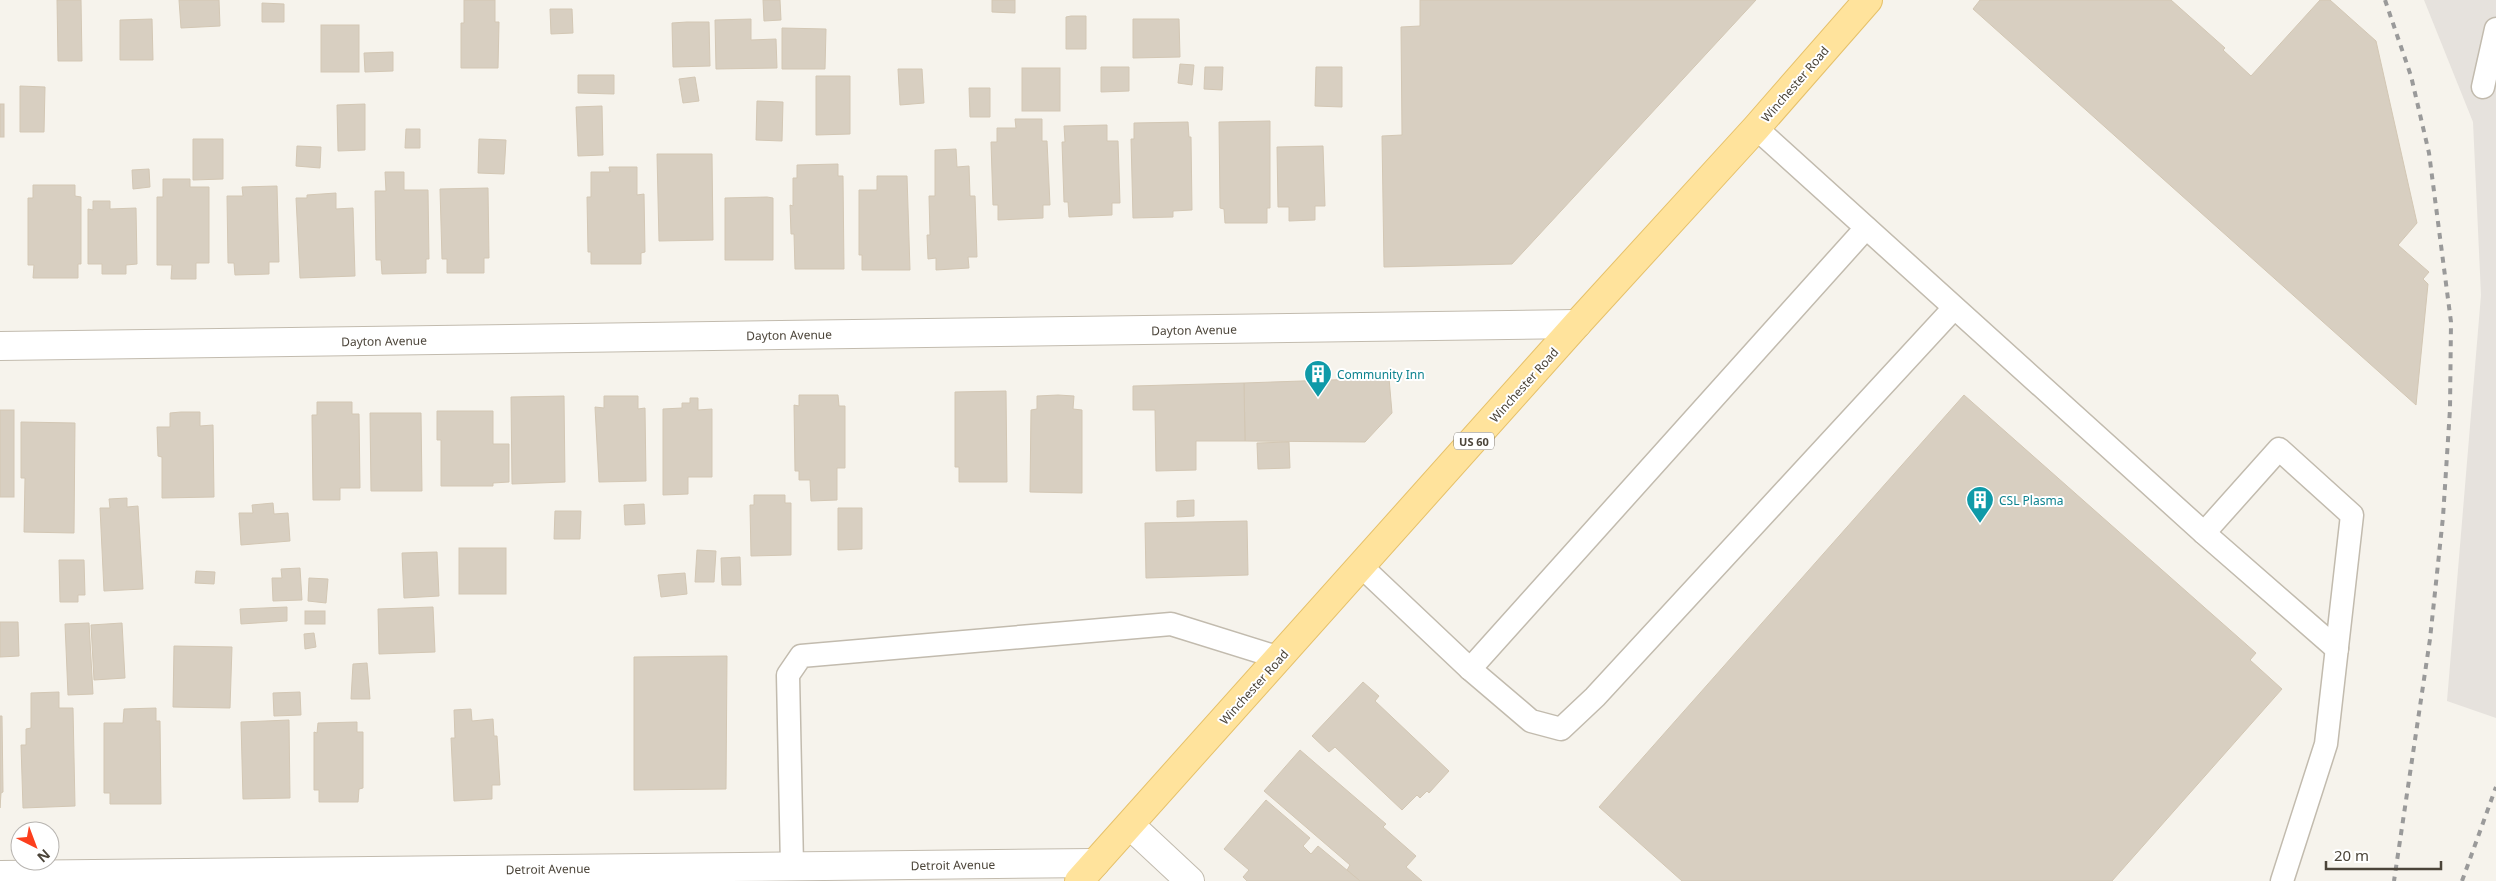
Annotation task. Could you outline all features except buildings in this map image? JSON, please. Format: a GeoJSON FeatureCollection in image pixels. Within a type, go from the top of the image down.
{"type":"FeatureCollection","features":[{"type":"Feature","properties":{"kind":"main road","name":"Winchester Road"},"geometry":{"type":"LineString","coordinates":[[1087,872],[1362,567],[1577,324],[1756,128],[1868,0]]}},
{"type":"Feature","properties":{"kind":"street","name":"Dayton Avenue"},"geometry":{"type":"LineString","coordinates":[[0,346],[1577,324]]}},
{"type":"Feature","properties":{"kind":"street"},"geometry":{"type":"LineString","coordinates":[[1130,825],[1190,881]]}},
{"type":"Feature","properties":{"kind":"street","name":"Detroit Avenue"},"geometry":{"type":"LineString","coordinates":[[0,874],[766,874],[792,866],[1087,872]]}},
{"type":"Feature","properties":{"kind":"lane"},"geometry":{"type":"LineString","coordinates":[[2483,87],[2496,29]]}},
{"type":"Feature","properties":{"kind":"lane"},"geometry":{"type":"LineString","coordinates":[[1756,128],[2204,533],[2337,648]]}},
{"type":"Feature","properties":{"kind":"lane"},"geometry":{"type":"LineString","coordinates":[[1470,669],[1866,228]]}},
{"type":"Feature","properties":{"kind":"lane"},"geometry":{"type":"LineString","coordinates":[[1362,567],[1470,669],[1531,721],[1561,729],[1595,697],[1954,308]]}},
{"type":"Feature","properties":{"kind":"lane"},"geometry":{"type":"LineString","coordinates":[[2204,533],[2279,448],[2352,515],[2326,744],[2282,881]]}},
{"type":"Feature","properties":{"kind":"lane"},"geometry":{"type":"LineString","coordinates":[[792,866],[788,675],[802,656],[1171,624],[1280,658]]}},
{"type":"Feature","properties":{"kind":"shaded area"},"geometry":{"type":"Polygon","coordinates":[[[2424,0],[2496,0],[2496,718],[2447,701],[2481,295],[2473,122],[2424,0]]]}},
{"type":"Feature","properties":{"kind":"railway"},"geometry":{"type":"LineString","coordinates":[[2385,0],[2411,76],[2429,153],[2451,322],[2450,409],[2443,517],[2430,639],[2394,881]]}},
{"type":"Feature","properties":{"kind":"railway"},"geometry":{"type":"LineString","coordinates":[[2462,881],[2496,787]]}},
{"type":"Feature","properties":{"kind":"place","name":"Community Inn"},"geometry":{"type":"Point","coordinates":[1318,398]}},
{"type":"Feature","properties":{"kind":"place","name":"CSL Plasma"},"geometry":{"type":"Point","coordinates":[1980,524]}}]}
